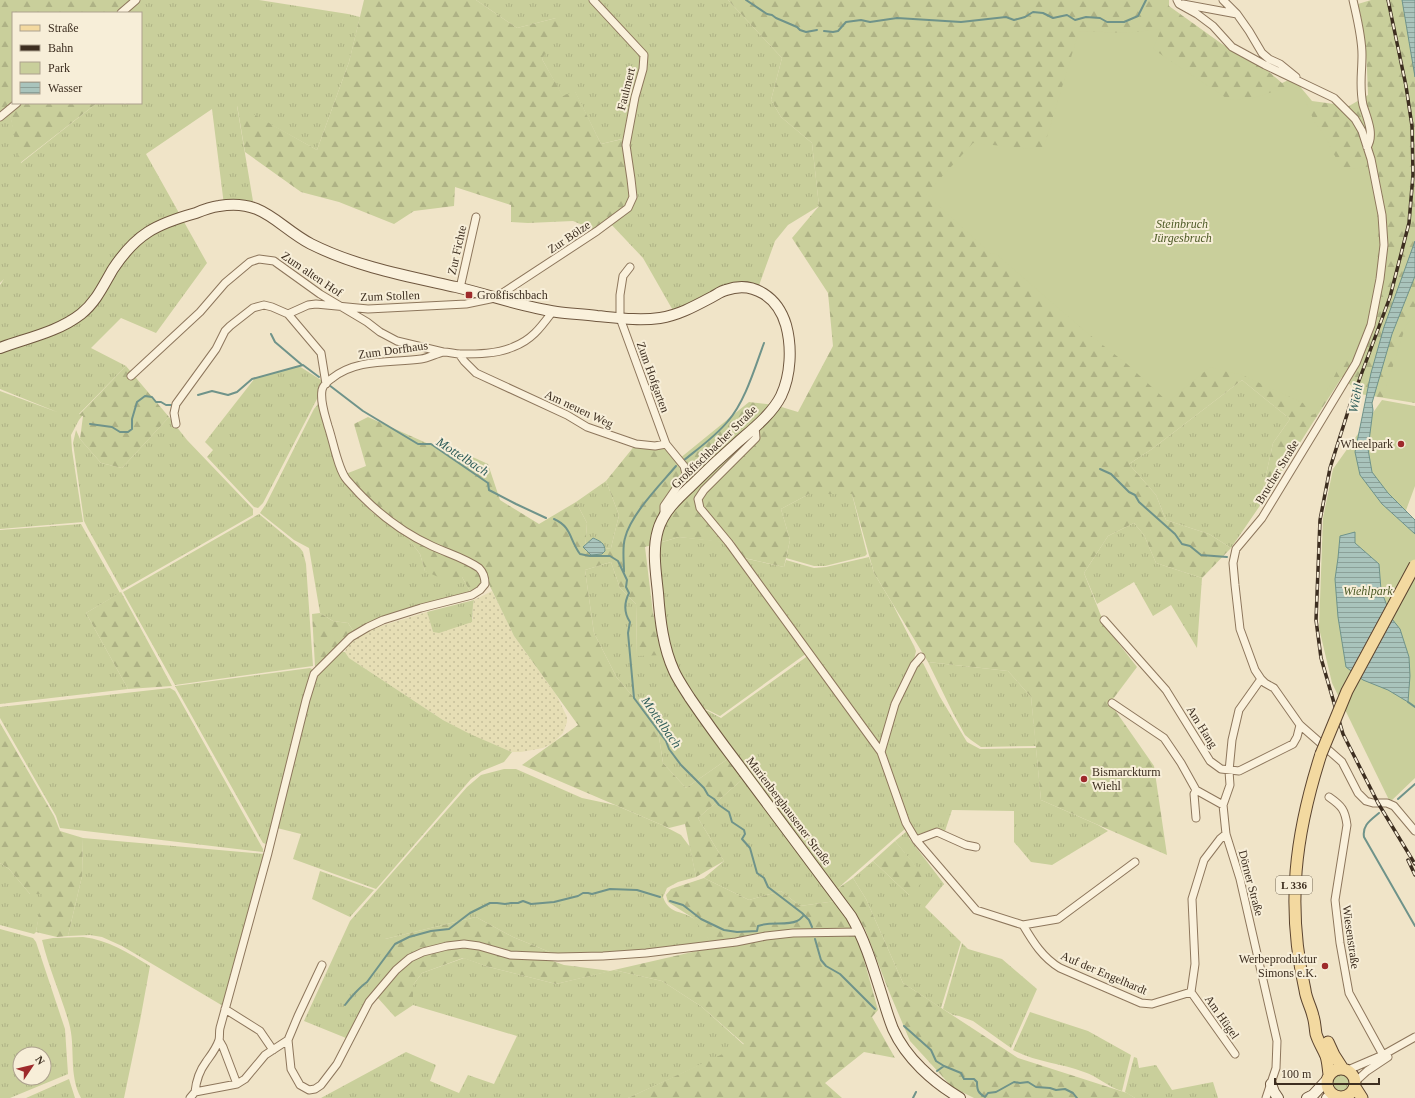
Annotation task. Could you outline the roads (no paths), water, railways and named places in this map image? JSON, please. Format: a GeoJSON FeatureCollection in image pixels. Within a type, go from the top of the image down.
{"type":"FeatureCollection","features":[{"type":"Feature","properties":{"kind":"main road","name":"Großfischbacher Straße"},"geometry":{"type":"LineString","coordinates":[[0,348],[59,328],[83,313],[93,303],[130,246],[143,234],[157,226],[173,220],[218,206],[238,204],[254,207],[312,244],[352,260],[394,274],[460,288],[495,298],[553,311],[634,320],[664,318],[684,312],[726,289],[744,287],[761,291],[768,295],[778,306],[784,321],[790,344],[788,371],[781,395],[772,408],[755,427],[682,494],[664,516]]}},
{"type":"Feature","properties":{"kind":"main road","name":"Marienberghausener Straße"},"geometry":{"type":"LineString","coordinates":[[664,516],[657,533],[655,556],[660,616],[665,646],[674,672],[701,715],[852,916],[860,932],[893,1029],[905,1049],[916,1063],[930,1076],[960,1098]]}},
{"type":"Feature","properties":{"kind":"main road","name":"L 336"},"geometry":{"type":"LineString","coordinates":[[1362,1098],[1355,1084],[1354,1077],[1346,1070],[1334,1055],[1323,1031],[1314,1017],[1305,992],[1296,945],[1294,877],[1304,814],[1311,784],[1321,754],[1347,691],[1415,565]]}},
{"type":"Feature","properties":{"kind":"main road","name":"L 336"},"geometry":{"type":"LineString","coordinates":[[1314,1017],[1316,1034],[1326,1058],[1328,1090],[1338,1097],[1351,1093],[1355,1084]]}},
{"type":"Feature","properties":{"kind":"main road"},"geometry":{"type":"LineString","coordinates":[[1307,1098],[1313,1095],[1336,1069],[1346,1070]]}},
{"type":"Feature","properties":{"kind":"main road"},"geometry":{"type":"LineString","coordinates":[[1271,1084],[1278,1098]]}},
{"type":"Feature","properties":{"kind":"street"},"geometry":{"type":"LineString","coordinates":[[121,12],[136,0]]}},
{"type":"Feature","properties":{"kind":"street","name":"Faulmert"},"geometry":{"type":"LineString","coordinates":[[593,0],[644,55],[643,70],[635,97],[626,145],[631,179]]}},
{"type":"Feature","properties":{"kind":"street"},"geometry":{"type":"LineString","coordinates":[[1223,0],[1237,14]]}},
{"type":"Feature","properties":{"kind":"street"},"geometry":{"type":"LineString","coordinates":[[1353,0],[1358,21],[1362,54],[1360,82],[1361,96],[1370,131],[1370,141],[1367,147]]}},
{"type":"Feature","properties":{"kind":"street","name":"Brucher Straße"},"geometry":{"type":"LineString","coordinates":[[1178,2],[1237,14],[1262,53],[1269,59],[1280,64],[1306,85]]}},
{"type":"Feature","properties":{"kind":"street","name":"Brucher Straße"},"geometry":{"type":"LineString","coordinates":[[1178,2],[1213,26],[1232,47],[1265,65],[1334,98],[1355,119],[1371,159],[1382,215],[1384,245],[1372,325],[1356,363],[1262,518],[1236,549],[1233,563],[1240,629],[1255,670],[1261,679],[1274,688],[1300,725],[1342,762],[1358,794],[1366,801],[1373,803],[1387,803],[1394,806],[1415,831]]}},
{"type":"Feature","properties":{"kind":"street"},"geometry":{"type":"LineString","coordinates":[[0,117],[16,104]]}},
{"type":"Feature","properties":{"kind":"street","name":"Zur Bölze"},"geometry":{"type":"LineString","coordinates":[[495,298],[597,231],[628,208],[633,197],[631,179]]}},
{"type":"Feature","properties":{"kind":"street","name":"Zur Fichte"},"geometry":{"type":"LineString","coordinates":[[460,288],[476,217]]}},
{"type":"Feature","properties":{"kind":"street","name":"Zum alten Hof"},"geometry":{"type":"LineString","coordinates":[[131,376],[200,312],[225,283],[250,262],[260,260],[274,261],[320,294],[397,341],[443,352]]}},
{"type":"Feature","properties":{"kind":"street"},"geometry":{"type":"LineString","coordinates":[[620,318],[620,295],[623,276],[630,267]]}},
{"type":"Feature","properties":{"kind":"street","name":"Zum Stollen"},"geometry":{"type":"LineString","coordinates":[[288,314],[308,305],[316,304],[368,310],[466,304],[495,298]]}},
{"type":"Feature","properties":{"kind":"street"},"geometry":{"type":"LineString","coordinates":[[176,424],[174,413],[176,404],[213,354],[224,331],[253,308],[264,305],[288,314],[321,353],[326,384],[322,390],[322,403],[343,475],[362,497],[402,530],[479,568],[485,576],[485,584],[480,590],[472,595],[421,608],[383,620],[350,637],[314,674],[306,700],[270,847],[220,1028],[219,1040],[211,1056],[206,1062],[196,1084],[195,1092],[190,1098]]}},
{"type":"Feature","properties":{"kind":"street","name":"Zum Dorfhaus"},"geometry":{"type":"LineString","coordinates":[[326,384],[335,376],[353,367],[391,361],[422,359],[443,352],[459,354],[498,352],[513,348],[531,338],[553,311]]}},
{"type":"Feature","properties":{"kind":"street","name":"Zum Hofgarten"},"geometry":{"type":"LineString","coordinates":[[620,318],[666,444]]}},
{"type":"Feature","properties":{"kind":"street","name":"Am neuen Weg"},"geometry":{"type":"LineString","coordinates":[[459,354],[476,373],[566,415],[587,427],[636,444],[655,446],[666,444]]}},
{"type":"Feature","properties":{"kind":"street"},"geometry":{"type":"LineString","coordinates":[[755,427],[756,438],[704,490],[698,499],[700,508],[730,542],[881,752],[906,823],[916,840],[976,910],[1023,925],[1058,920],[1136,862]]}},
{"type":"Feature","properties":{"kind":"street"},"geometry":{"type":"LineString","coordinates":[[664,516],[664,506],[686,474],[684,466],[666,444]]}},
{"type":"Feature","properties":{"kind":"street","name":"Am Hang"},"geometry":{"type":"LineString","coordinates":[[1104,620],[1166,690],[1210,761],[1221,769],[1229,771]]}},
{"type":"Feature","properties":{"kind":"street"},"geometry":{"type":"LineString","coordinates":[[881,752],[895,704],[914,665],[921,657]]}},
{"type":"Feature","properties":{"kind":"street","name":"Dörner Straße"},"geometry":{"type":"LineString","coordinates":[[1261,679],[1239,710],[1232,740],[1229,771],[1230,785],[1223,805],[1226,834],[1240,879],[1277,1041],[1276,1068],[1266,1098]]}},
{"type":"Feature","properties":{"kind":"street"},"geometry":{"type":"LineString","coordinates":[[1112,703],[1164,738],[1181,763],[1196,790],[1223,805]]}},
{"type":"Feature","properties":{"kind":"street"},"geometry":{"type":"LineString","coordinates":[[1229,771],[1239,771],[1293,744],[1297,738],[1300,725]]}},
{"type":"Feature","properties":{"kind":"street"},"geometry":{"type":"LineString","coordinates":[[1196,790],[1194,794],[1196,818]]}},
{"type":"Feature","properties":{"kind":"street","name":"Wiesenstraße"},"geometry":{"type":"LineString","coordinates":[[1329,797],[1339,804],[1345,813],[1347,825],[1335,902],[1348,991],[1383,1055]]}},
{"type":"Feature","properties":{"kind":"street"},"geometry":{"type":"LineString","coordinates":[[916,840],[938,832],[966,845],[976,847]]}},
{"type":"Feature","properties":{"kind":"street"},"geometry":{"type":"LineString","coordinates":[[1191,992],[1195,964],[1192,899],[1204,860],[1226,834]]}},
{"type":"Feature","properties":{"kind":"street","name":"Auf der Engelhardt"},"geometry":{"type":"LineString","coordinates":[[1023,925],[1049,962],[1141,1003],[1152,1004],[1191,992]]}},
{"type":"Feature","properties":{"kind":"street"},"geometry":{"type":"LineString","coordinates":[[322,965],[288,1040],[291,1069],[300,1085],[309,1090],[315,1089],[321,1085],[336,1064],[369,1002],[410,958],[429,951],[464,944],[478,946],[510,955],[558,957],[603,956],[646,953],[736,942],[766,936],[793,933],[860,932]]}},
{"type":"Feature","properties":{"kind":"street","name":"Am Hügel"},"geometry":{"type":"LineString","coordinates":[[1191,992],[1235,1054]]}},
{"type":"Feature","properties":{"kind":"street"},"geometry":{"type":"LineString","coordinates":[[225,1009],[260,1031],[273,1050]]}},
{"type":"Feature","properties":{"kind":"street"},"geometry":{"type":"LineString","coordinates":[[1346,1070],[1383,1055],[1415,1038]]}},
{"type":"Feature","properties":{"kind":"street"},"geometry":{"type":"LineString","coordinates":[[1355,1084],[1367,1071],[1409,1045],[1415,1038]]}},
{"type":"Feature","properties":{"kind":"street"},"geometry":{"type":"LineString","coordinates":[[219,1040],[237,1084]]}},
{"type":"Feature","properties":{"kind":"street"},"geometry":{"type":"LineString","coordinates":[[195,1092],[237,1084],[245,1079],[265,1055],[288,1040]]}},
{"type":"Feature","properties":{"kind":"water"},"geometry":{"type":"Polygon","coordinates":[[[1402,0],[1415,0],[1415,77],[1402,0]]]}},
{"type":"Feature","properties":{"kind":"water"},"geometry":{"type":"Polygon","coordinates":[[[1415,241],[1415,276],[1392,334],[1372,403],[1373,410],[1368,449],[1372,472],[1388,493],[1415,520],[1415,534],[1382,504],[1360,475],[1355,452],[1371,373],[1384,327],[1415,241]]]}},
{"type":"Feature","properties":{"kind":"water"},"geometry":{"type":"Polygon","coordinates":[[[1355,532],[1355,543],[1379,564],[1381,590],[1392,619],[1400,629],[1409,657],[1410,676],[1408,702],[1388,690],[1363,680],[1346,667],[1338,617],[1335,579],[1340,536],[1355,532]]]}},
{"type":"Feature","properties":{"kind":"water"},"geometry":{"type":"Polygon","coordinates":[[[593,538],[603,544],[605,551],[602,554],[591,555],[583,547],[593,538]]]}},
{"type":"Feature","properties":{"kind":"waterway"},"geometry":{"type":"LineString","coordinates":[[746,0],[767,14],[797,27],[800,30],[806,32],[817,30]]}},
{"type":"Feature","properties":{"kind":"waterway"},"geometry":{"type":"LineString","coordinates":[[824,31],[838,31],[846,22],[861,20],[870,22],[897,18],[961,22],[1006,17],[1014,20],[1025,17],[1033,12],[1043,13],[1053,18],[1067,15],[1075,20],[1086,17],[1100,18],[1107,22],[1124,22],[1138,16],[1146,0]]}},
{"type":"Feature","properties":{"kind":"waterway"},"geometry":{"type":"LineString","coordinates":[[271,334],[275,342],[302,365]]}},
{"type":"Feature","properties":{"kind":"waterway"},"geometry":{"type":"LineString","coordinates":[[684,460],[718,432],[734,413],[749,384],[764,343]]}},
{"type":"Feature","properties":{"kind":"waterway","name":"Mottelbach"},"geometry":{"type":"LineString","coordinates":[[198,395],[212,391],[228,395],[237,392],[252,379],[303,365],[319,377]]}},
{"type":"Feature","properties":{"kind":"waterway","name":"Mottelbach"},"geometry":{"type":"LineString","coordinates":[[329,385],[363,411],[418,444],[431,444],[488,483],[489,490],[546,518]]}},
{"type":"Feature","properties":{"kind":"waterway"},"geometry":{"type":"LineString","coordinates":[[90,424],[112,427],[120,432],[128,432],[132,429],[132,419],[137,402],[145,396],[152,397],[156,402],[171,405]]}},
{"type":"Feature","properties":{"kind":"waterway"},"geometry":{"type":"LineString","coordinates":[[624,572],[623,555],[625,538],[628,529],[633,519],[647,500],[676,466]]}},
{"type":"Feature","properties":{"kind":"waterway"},"geometry":{"type":"LineString","coordinates":[[1100,469],[1111,474],[1129,492],[1135,495],[1139,502],[1175,534],[1182,544],[1190,546],[1201,555],[1227,557]]}},
{"type":"Feature","properties":{"kind":"waterway","name":"Mottelbach"},"geometry":{"type":"LineString","coordinates":[[554,519],[560,522],[567,530],[580,554],[590,556],[610,556],[618,561],[627,580],[626,587],[629,593],[625,608],[630,622],[628,633],[634,698],[666,741],[669,749],[681,765],[704,788],[708,795],[729,812],[732,822],[744,830],[745,834],[742,839],[750,848],[757,873],[764,878],[768,887],[802,913],[809,920],[812,927]]}},
{"type":"Feature","properties":{"kind":"waterway"},"geometry":{"type":"LineString","coordinates":[[1408,702],[1415,707]]}},
{"type":"Feature","properties":{"kind":"waterway","name":"Mottelbach"},"geometry":{"type":"LineString","coordinates":[[1398,799],[1415,784]]}},
{"type":"Feature","properties":{"kind":"waterway","name":"Mottelbach"},"geometry":{"type":"LineString","coordinates":[[1379,813],[1364,829],[1364,837],[1415,926]]}},
{"type":"Feature","properties":{"kind":"waterway"},"geometry":{"type":"LineString","coordinates":[[345,1005],[367,982],[395,944],[409,937],[431,931],[449,929],[470,913],[490,903],[505,904],[523,901],[531,904],[554,902],[578,896],[583,893],[592,894],[610,889],[637,890],[660,897]]}},
{"type":"Feature","properties":{"kind":"waterway"},"geometry":{"type":"LineString","coordinates":[[670,901],[683,905],[701,919],[724,930],[737,932],[757,931],[758,926],[793,922],[799,920],[804,915]]}},
{"type":"Feature","properties":{"kind":"waterway","name":"Mottelbach"},"geometry":{"type":"LineString","coordinates":[[815,939],[821,960],[826,966],[840,974],[875,1009]]}},
{"type":"Feature","properties":{"kind":"waterway","name":"Mottelbach"},"geometry":{"type":"LineString","coordinates":[[904,1026],[931,1050],[936,1061],[961,1073],[964,1079],[974,1079],[977,1082],[978,1091],[985,1097],[988,1093],[996,1092],[1014,1082],[1028,1082],[1036,1087],[1056,1090],[1065,1089],[1073,1093],[1077,1098]]}},
{"type":"Feature","properties":{"kind":"waterway","name":"Mottelbach"},"geometry":{"type":"LineString","coordinates":[[937,1071],[944,1066]]}},
{"type":"Feature","properties":{"kind":"waterway"},"geometry":{"type":"LineString","coordinates":[[913,1098],[916,1092]]}},
{"type":"Feature","properties":{"kind":"railway"},"geometry":{"type":"LineString","coordinates":[[1388,0],[1406,86],[1412,126],[1413,175],[1409,223],[1390,297],[1351,402],[1330,468],[1320,520],[1316,620],[1321,658],[1343,734],[1378,803],[1415,864]]}},
{"type":"Feature","properties":{"kind":"railway"},"geometry":{"type":"LineString","coordinates":[[1408,860],[1415,875]]}},
{"type":"Feature","properties":{"kind":"place","name":"Großfischbach"},"geometry":{"type":"Point","coordinates":[469,295]}},
{"type":"Feature","properties":{"kind":"place","name":"Wheelpark"},"geometry":{"type":"Point","coordinates":[1401,444]}},
{"type":"Feature","properties":{"kind":"place","name":"Bismarckturm Wiehl"},"geometry":{"type":"Point","coordinates":[1084,779]}},
{"type":"Feature","properties":{"kind":"place","name":"Werbeproduktur Simons e.K."},"geometry":{"type":"Point","coordinates":[1325,966]}},
{"type":"Feature","properties":{"kind":"park label","name":"Steinbruch Jürgesbruch"},"geometry":{"type":"Point","coordinates":[1182,231]}},
{"type":"Feature","properties":{"kind":"park label","name":"Wiehlpark"},"geometry":{"type":"Point","coordinates":[1368,591]}},
{"type":"Feature","properties":{"kind":"water label","name":"Wiehl"},"geometry":{"type":"Point","coordinates":[1355,398]}}]}
